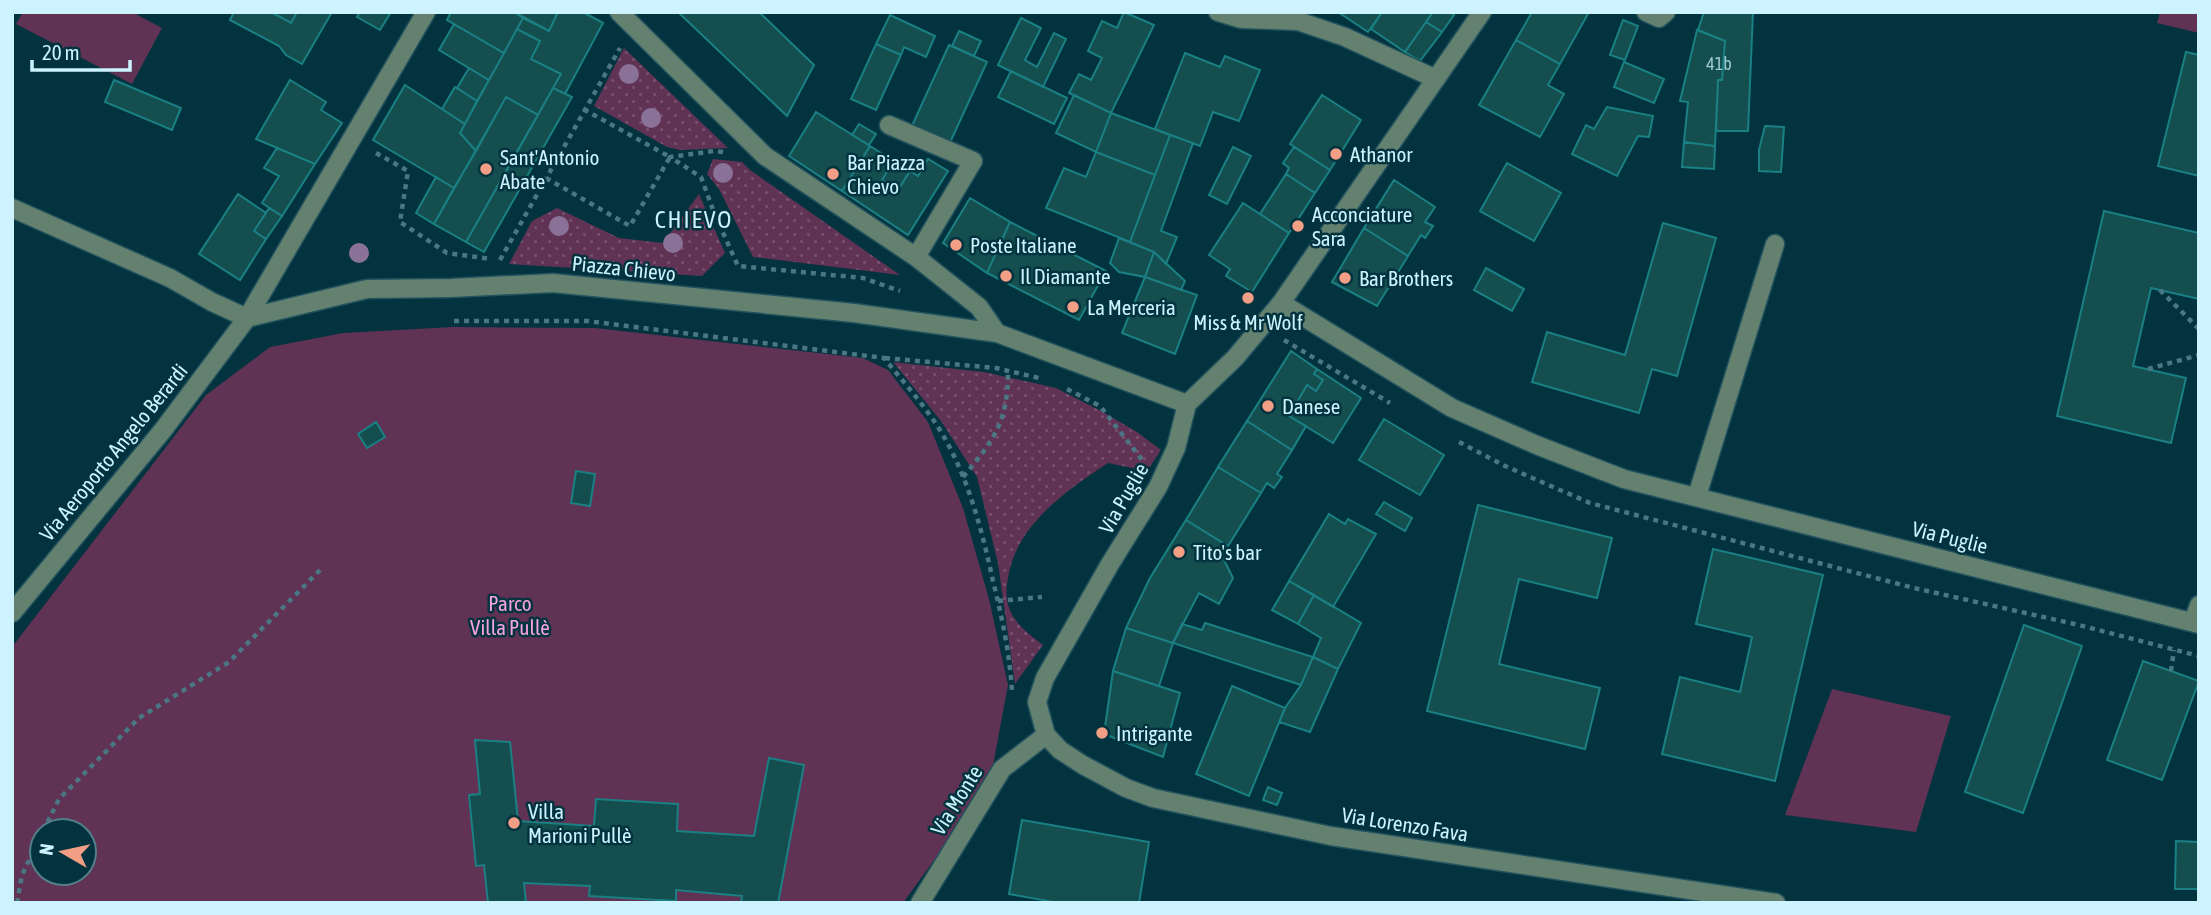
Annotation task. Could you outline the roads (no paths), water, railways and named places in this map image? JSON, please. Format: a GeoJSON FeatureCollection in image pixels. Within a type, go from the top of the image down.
{"type":"FeatureCollection","features":[{"type":"Feature","properties":{"kind":"street","name":"Via Aeroporto Angelo Berardi"},"geometry":{"type":"LineString","coordinates":[[12,613],[163,430],[247,318],[426,12]]}},
{"type":"Feature","properties":{"kind":"street"},"geometry":{"type":"LineString","coordinates":[[619,12],[765,156],[916,257],[979,307],[997,333]]}},
{"type":"Feature","properties":{"kind":"street"},"geometry":{"type":"LineString","coordinates":[[1218,12],[1241,19],[1298,21],[1345,37],[1436,79]]}},
{"type":"Feature","properties":{"kind":"street"},"geometry":{"type":"LineString","coordinates":[[1187,404],[1235,358],[1281,303],[1482,12]]}},
{"type":"Feature","properties":{"kind":"street"},"geometry":{"type":"LineString","coordinates":[[1646,12],[1659,18],[1666,12]]}},
{"type":"Feature","properties":{"kind":"street"},"geometry":{"type":"LineString","coordinates":[[889,125],[973,161],[916,257]]}},
{"type":"Feature","properties":{"kind":"street"},"geometry":{"type":"LineString","coordinates":[[12,208],[170,278],[247,318]]}},
{"type":"Feature","properties":{"kind":"street"},"geometry":{"type":"LineString","coordinates":[[1697,496],[1775,244]]}},
{"type":"Feature","properties":{"kind":"street","name":"Piazza Chievo"},"geometry":{"type":"LineString","coordinates":[[247,318],[366,289],[553,283],[854,313],[997,333],[1187,404]]}},
{"type":"Feature","properties":{"kind":"street","name":"Via Puglie"},"geometry":{"type":"LineString","coordinates":[[1281,303],[1451,408],[1625,479],[2197,617]]}},
{"type":"Feature","properties":{"kind":"street","name":"Via Puglie"},"geometry":{"type":"LineString","coordinates":[[1046,735],[1037,702],[1045,678],[1158,487],[1176,448],[1187,404]]}},
{"type":"Feature","properties":{"kind":"street","name":"Via Monte"},"geometry":{"type":"LineString","coordinates":[[920,903],[1002,769],[1046,735]]}},
{"type":"Feature","properties":{"kind":"street","name":"Via Lorenzo Fava"},"geometry":{"type":"LineString","coordinates":[[1046,735],[1060,750],[1083,765],[1126,788],[1153,798],[1331,836],[1776,903]]}},
{"type":"Feature","properties":{"kind":"place","name":"Athanor"},"geometry":{"type":"Point","coordinates":[1336,154]}},
{"type":"Feature","properties":{"kind":"place","name":"Sant'Antonio Abate"},"geometry":{"type":"Point","coordinates":[486,169]}},
{"type":"Feature","properties":{"kind":"place","name":"Bar Piazza Chievo"},"geometry":{"type":"Point","coordinates":[833,174]}},
{"type":"Feature","properties":{"kind":"place","name":"Acconciature Sara"},"geometry":{"type":"Point","coordinates":[1298,226]}},
{"type":"Feature","properties":{"kind":"place","name":"Poste Italiane"},"geometry":{"type":"Point","coordinates":[956,245]}},
{"type":"Feature","properties":{"kind":"place","name":"Il Diamante"},"geometry":{"type":"Point","coordinates":[1006,276]}},
{"type":"Feature","properties":{"kind":"place","name":"Bar Brothers"},"geometry":{"type":"Point","coordinates":[1345,278]}},
{"type":"Feature","properties":{"kind":"place","name":"Miss & Mr Wolf"},"geometry":{"type":"Point","coordinates":[1248,298]}},
{"type":"Feature","properties":{"kind":"place","name":"La Merceria"},"geometry":{"type":"Point","coordinates":[1073,307]}},
{"type":"Feature","properties":{"kind":"place","name":"Danese"},"geometry":{"type":"Point","coordinates":[1268,406]}},
{"type":"Feature","properties":{"kind":"place","name":"Tito's bar"},"geometry":{"type":"Point","coordinates":[1179,552]}},
{"type":"Feature","properties":{"kind":"place","name":"Intrigante"},"geometry":{"type":"Point","coordinates":[1102,733]}},
{"type":"Feature","properties":{"kind":"place","name":"Villa Marioni Pullè"},"geometry":{"type":"Point","coordinates":[514,823]}},
{"type":"Feature","properties":{"kind":"district","name":"CHIEVO"},"geometry":{"type":"Point","coordinates":[694,219]}},
{"type":"Feature","properties":{"kind":"park label","name":"Parco Villa Pullè"},"geometry":{"type":"Point","coordinates":[510,615]}}]}
